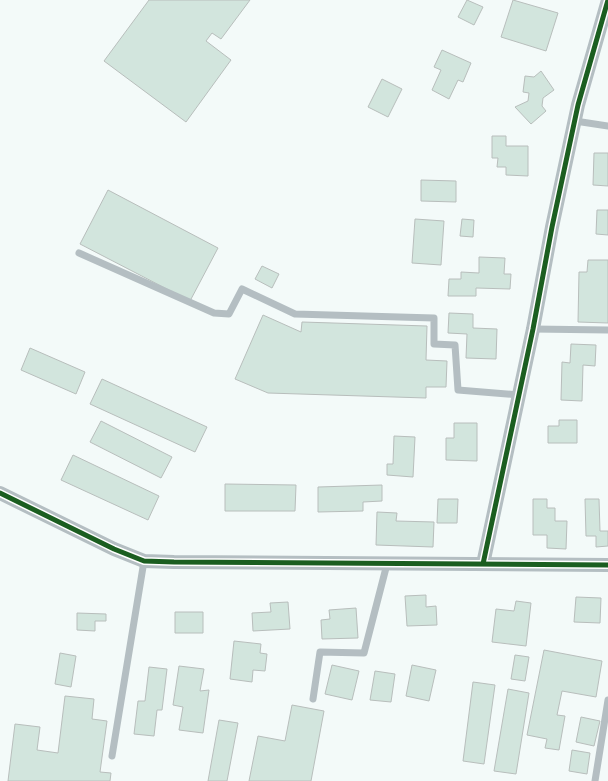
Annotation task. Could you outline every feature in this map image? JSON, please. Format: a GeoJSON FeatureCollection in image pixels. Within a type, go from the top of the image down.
{"type":"FeatureCollection","features":[{"type":"Feature","properties":{"kind":"street"},"geometry":{"type":"LineString","coordinates":[[483,564],[533,330],[574,121],[606,2]]}},
{"type":"Feature","properties":{"kind":"street"},"geometry":{"type":"LineString","coordinates":[[0,493],[114,549],[144,561],[608,565]]}},
{"type":"Feature","properties":{"kind":"lane"},"geometry":{"type":"LineString","coordinates":[[574,121],[608,126]]}},
{"type":"Feature","properties":{"kind":"lane"},"geometry":{"type":"LineString","coordinates":[[79,253],[214,313],[228,314],[242,289],[295,314],[434,318],[434,344],[455,344],[458,390],[519,395]]}},
{"type":"Feature","properties":{"kind":"lane"},"geometry":{"type":"LineString","coordinates":[[533,330],[608,330]]}},
{"type":"Feature","properties":{"kind":"lane"},"geometry":{"type":"LineString","coordinates":[[112,756],[144,561]]}},
{"type":"Feature","properties":{"kind":"lane"},"geometry":{"type":"LineString","coordinates":[[313,699],[320,652],[364,653],[386,564]]}},
{"type":"Feature","properties":{"kind":"lane"},"geometry":{"type":"LineString","coordinates":[[596,781],[608,700]]}},
{"type":"Feature","properties":{"kind":"building"},"geometry":{"type":"Polygon","coordinates":[[[149,0],[250,0],[221,39],[212,33],[206,41],[231,60],[186,122],[104,61],[149,0]]]}},
{"type":"Feature","properties":{"kind":"building"},"geometry":{"type":"Polygon","coordinates":[[[467,0],[483,7],[474,25],[458,17],[467,0]]]}},
{"type":"Feature","properties":{"kind":"building"},"geometry":{"type":"Polygon","coordinates":[[[513,0],[558,13],[546,51],[501,37],[513,0]]]}},
{"type":"Feature","properties":{"kind":"building"},"geometry":{"type":"Polygon","coordinates":[[[442,50],[471,63],[463,82],[458,80],[449,99],[432,90],[441,70],[434,67],[442,50]]]}},
{"type":"Feature","properties":{"kind":"building"},"geometry":{"type":"Polygon","coordinates":[[[541,71],[554,90],[543,98],[542,106],[546,111],[531,124],[515,107],[528,101],[529,93],[523,92],[525,76],[534,77],[541,71]]]}},
{"type":"Feature","properties":{"kind":"building"},"geometry":{"type":"Polygon","coordinates":[[[382,79],[402,89],[388,117],[368,107],[382,79]]]}},
{"type":"Feature","properties":{"kind":"building"},"geometry":{"type":"Polygon","coordinates":[[[492,136],[506,136],[506,146],[528,146],[528,176],[506,175],[506,167],[497,167],[498,158],[492,158],[492,136]]]}},
{"type":"Feature","properties":{"kind":"building"},"geometry":{"type":"Polygon","coordinates":[[[594,153],[608,153],[608,186],[593,185],[594,153]]]}},
{"type":"Feature","properties":{"kind":"building"},"geometry":{"type":"Polygon","coordinates":[[[421,180],[456,181],[456,202],[421,201],[421,180]]]}},
{"type":"Feature","properties":{"kind":"building"},"geometry":{"type":"Polygon","coordinates":[[[108,190],[218,248],[190,301],[80,244],[108,190]]]}},
{"type":"Feature","properties":{"kind":"building"},"geometry":{"type":"Polygon","coordinates":[[[597,210],[608,210],[608,235],[596,234],[597,210]]]}},
{"type":"Feature","properties":{"kind":"building"},"geometry":{"type":"Polygon","coordinates":[[[415,219],[444,221],[441,265],[412,263],[415,219]]]}},
{"type":"Feature","properties":{"kind":"building"},"geometry":{"type":"Polygon","coordinates":[[[462,219],[474,220],[473,237],[460,236],[462,219]]]}},
{"type":"Feature","properties":{"kind":"building"},"geometry":{"type":"Polygon","coordinates":[[[479,257],[505,258],[504,274],[511,274],[510,289],[476,288],[476,296],[448,296],[449,279],[461,279],[461,272],[479,273],[479,257]]]}},
{"type":"Feature","properties":{"kind":"building"},"geometry":{"type":"Polygon","coordinates":[[[588,260],[608,260],[608,323],[578,322],[579,272],[587,272],[588,260]]]}},
{"type":"Feature","properties":{"kind":"building"},"geometry":{"type":"Polygon","coordinates":[[[262,266],[279,274],[272,288],[255,279],[262,266]]]}},
{"type":"Feature","properties":{"kind":"building"},"geometry":{"type":"Polygon","coordinates":[[[449,313],[473,314],[473,328],[497,329],[496,359],[466,358],[467,334],[448,333],[449,313]]]}},
{"type":"Feature","properties":{"kind":"building"},"geometry":{"type":"Polygon","coordinates":[[[263,315],[301,332],[302,322],[427,326],[426,360],[447,361],[446,387],[426,387],[426,398],[268,393],[235,379],[263,315]]]}},
{"type":"Feature","properties":{"kind":"building"},"geometry":{"type":"Polygon","coordinates":[[[571,344],[596,345],[595,366],[583,365],[582,401],[561,400],[562,362],[570,363],[571,344]]]}},
{"type":"Feature","properties":{"kind":"building"},"geometry":{"type":"Polygon","coordinates":[[[30,348],[85,372],[76,394],[21,370],[30,348]]]}},
{"type":"Feature","properties":{"kind":"building"},"geometry":{"type":"Polygon","coordinates":[[[102,379],[207,427],[195,452],[90,404],[102,379]]]}},
{"type":"Feature","properties":{"kind":"building"},"geometry":{"type":"Polygon","coordinates":[[[559,420],[577,420],[577,443],[548,443],[548,426],[559,426],[559,420]]]}},
{"type":"Feature","properties":{"kind":"building"},"geometry":{"type":"Polygon","coordinates":[[[101,421],[172,457],[161,478],[90,442],[101,421]]]}},
{"type":"Feature","properties":{"kind":"building"},"geometry":{"type":"Polygon","coordinates":[[[454,423],[477,423],[477,461],[446,460],[446,438],[454,438],[454,423]]]}},
{"type":"Feature","properties":{"kind":"building"},"geometry":{"type":"Polygon","coordinates":[[[394,436],[415,437],[413,477],[387,475],[387,464],[393,464],[394,436]]]}},
{"type":"Feature","properties":{"kind":"building"},"geometry":{"type":"Polygon","coordinates":[[[73,455],[159,496],[148,520],[61,480],[73,455]]]}},
{"type":"Feature","properties":{"kind":"building"},"geometry":{"type":"Polygon","coordinates":[[[225,484],[296,485],[295,511],[225,511],[225,484]]]}},
{"type":"Feature","properties":{"kind":"building"},"geometry":{"type":"Polygon","coordinates":[[[382,485],[382,501],[363,502],[363,511],[318,512],[318,487],[382,485]]]}},
{"type":"Feature","properties":{"kind":"building"},"geometry":{"type":"Polygon","coordinates":[[[438,499],[458,499],[457,523],[437,523],[438,499]]]}},
{"type":"Feature","properties":{"kind":"building"},"geometry":{"type":"Polygon","coordinates":[[[533,499],[547,499],[547,508],[555,508],[555,521],[567,521],[566,549],[547,548],[547,535],[533,535],[533,499]]]}},
{"type":"Feature","properties":{"kind":"building"},"geometry":{"type":"Polygon","coordinates":[[[585,499],[599,499],[600,531],[608,531],[608,546],[596,547],[596,536],[586,536],[585,499]]]}},
{"type":"Feature","properties":{"kind":"building"},"geometry":{"type":"Polygon","coordinates":[[[377,512],[397,513],[396,521],[434,522],[433,547],[376,545],[377,512]]]}},
{"type":"Feature","properties":{"kind":"building"},"geometry":{"type":"Polygon","coordinates":[[[426,595],[426,607],[436,606],[437,625],[407,626],[405,596],[426,595]]]}},
{"type":"Feature","properties":{"kind":"building"},"geometry":{"type":"Polygon","coordinates":[[[576,597],[601,598],[600,623],[574,622],[576,597]]]}},
{"type":"Feature","properties":{"kind":"building"},"geometry":{"type":"Polygon","coordinates":[[[516,601],[531,603],[526,646],[492,642],[496,609],[514,611],[516,601]]]}},
{"type":"Feature","properties":{"kind":"building"},"geometry":{"type":"Polygon","coordinates":[[[288,602],[290,629],[253,631],[252,613],[271,612],[270,603],[288,602]]]}},
{"type":"Feature","properties":{"kind":"building"},"geometry":{"type":"Polygon","coordinates":[[[356,608],[358,638],[322,639],[321,620],[330,619],[329,610],[356,608]]]}},
{"type":"Feature","properties":{"kind":"building"},"geometry":{"type":"Polygon","coordinates":[[[175,612],[203,612],[203,633],[175,633],[175,612]]]}},
{"type":"Feature","properties":{"kind":"building"},"geometry":{"type":"Polygon","coordinates":[[[77,613],[106,614],[106,621],[95,621],[95,631],[77,630],[77,613]]]}},
{"type":"Feature","properties":{"kind":"building"},"geometry":{"type":"Polygon","coordinates":[[[234,641],[261,644],[260,653],[267,654],[265,671],[253,670],[252,682],[230,679],[234,641]]]}},
{"type":"Feature","properties":{"kind":"building"},"geometry":{"type":"Polygon","coordinates":[[[544,650],[602,661],[596,697],[562,691],[557,715],[565,716],[559,750],[545,748],[547,739],[527,735],[544,650]]]}},
{"type":"Feature","properties":{"kind":"building"},"geometry":{"type":"Polygon","coordinates":[[[60,653],[76,656],[71,687],[55,684],[60,653]]]}},
{"type":"Feature","properties":{"kind":"building"},"geometry":{"type":"Polygon","coordinates":[[[515,655],[529,657],[525,681],[511,679],[515,655]]]}},
{"type":"Feature","properties":{"kind":"building"},"geometry":{"type":"Polygon","coordinates":[[[332,665],[359,671],[352,700],[325,694],[332,665]]]}},
{"type":"Feature","properties":{"kind":"building"},"geometry":{"type":"Polygon","coordinates":[[[412,665],[436,670],[429,701],[406,696],[412,665]]]}},
{"type":"Feature","properties":{"kind":"building"},"geometry":{"type":"Polygon","coordinates":[[[179,666],[204,669],[200,691],[209,690],[203,733],[179,730],[183,707],[173,705],[179,666]]]}},
{"type":"Feature","properties":{"kind":"building"},"geometry":{"type":"Polygon","coordinates":[[[149,667],[167,669],[162,710],[157,710],[154,736],[134,734],[138,701],[145,701],[149,667]]]}},
{"type":"Feature","properties":{"kind":"building"},"geometry":{"type":"Polygon","coordinates":[[[375,671],[395,674],[391,702],[370,700],[375,671]]]}},
{"type":"Feature","properties":{"kind":"building"},"geometry":{"type":"Polygon","coordinates":[[[473,682],[495,685],[484,764],[463,761],[473,682]]]}},
{"type":"Feature","properties":{"kind":"building"},"geometry":{"type":"Polygon","coordinates":[[[508,689],[529,693],[516,774],[494,771],[508,689]]]}},
{"type":"Feature","properties":{"kind":"building"},"geometry":{"type":"Polygon","coordinates":[[[65,696],[94,699],[92,719],[107,721],[100,772],[111,773],[110,781],[8,781],[15,724],[40,727],[37,750],[58,753],[65,696]]]}},
{"type":"Feature","properties":{"kind":"building"},"geometry":{"type":"Polygon","coordinates":[[[292,705],[324,711],[311,781],[249,781],[258,736],[285,741],[292,705]]]}},
{"type":"Feature","properties":{"kind":"building"},"geometry":{"type":"Polygon","coordinates":[[[581,717],[600,721],[594,746],[576,742],[581,717]]]}},
{"type":"Feature","properties":{"kind":"building"},"geometry":{"type":"Polygon","coordinates":[[[219,720],[238,723],[227,781],[208,781],[219,720]]]}},
{"type":"Feature","properties":{"kind":"building"},"geometry":{"type":"Polygon","coordinates":[[[572,750],[590,753],[587,774],[569,771],[572,750]]]}},
{"type":"Feature","properties":{"kind":"cycle path"},"geometry":{"type":"LineString","coordinates":[[483,564],[578,105],[608,0]]}},
{"type":"Feature","properties":{"kind":"cycle path"},"geometry":{"type":"LineString","coordinates":[[0,493],[114,549],[144,561],[608,565]]}}]}
